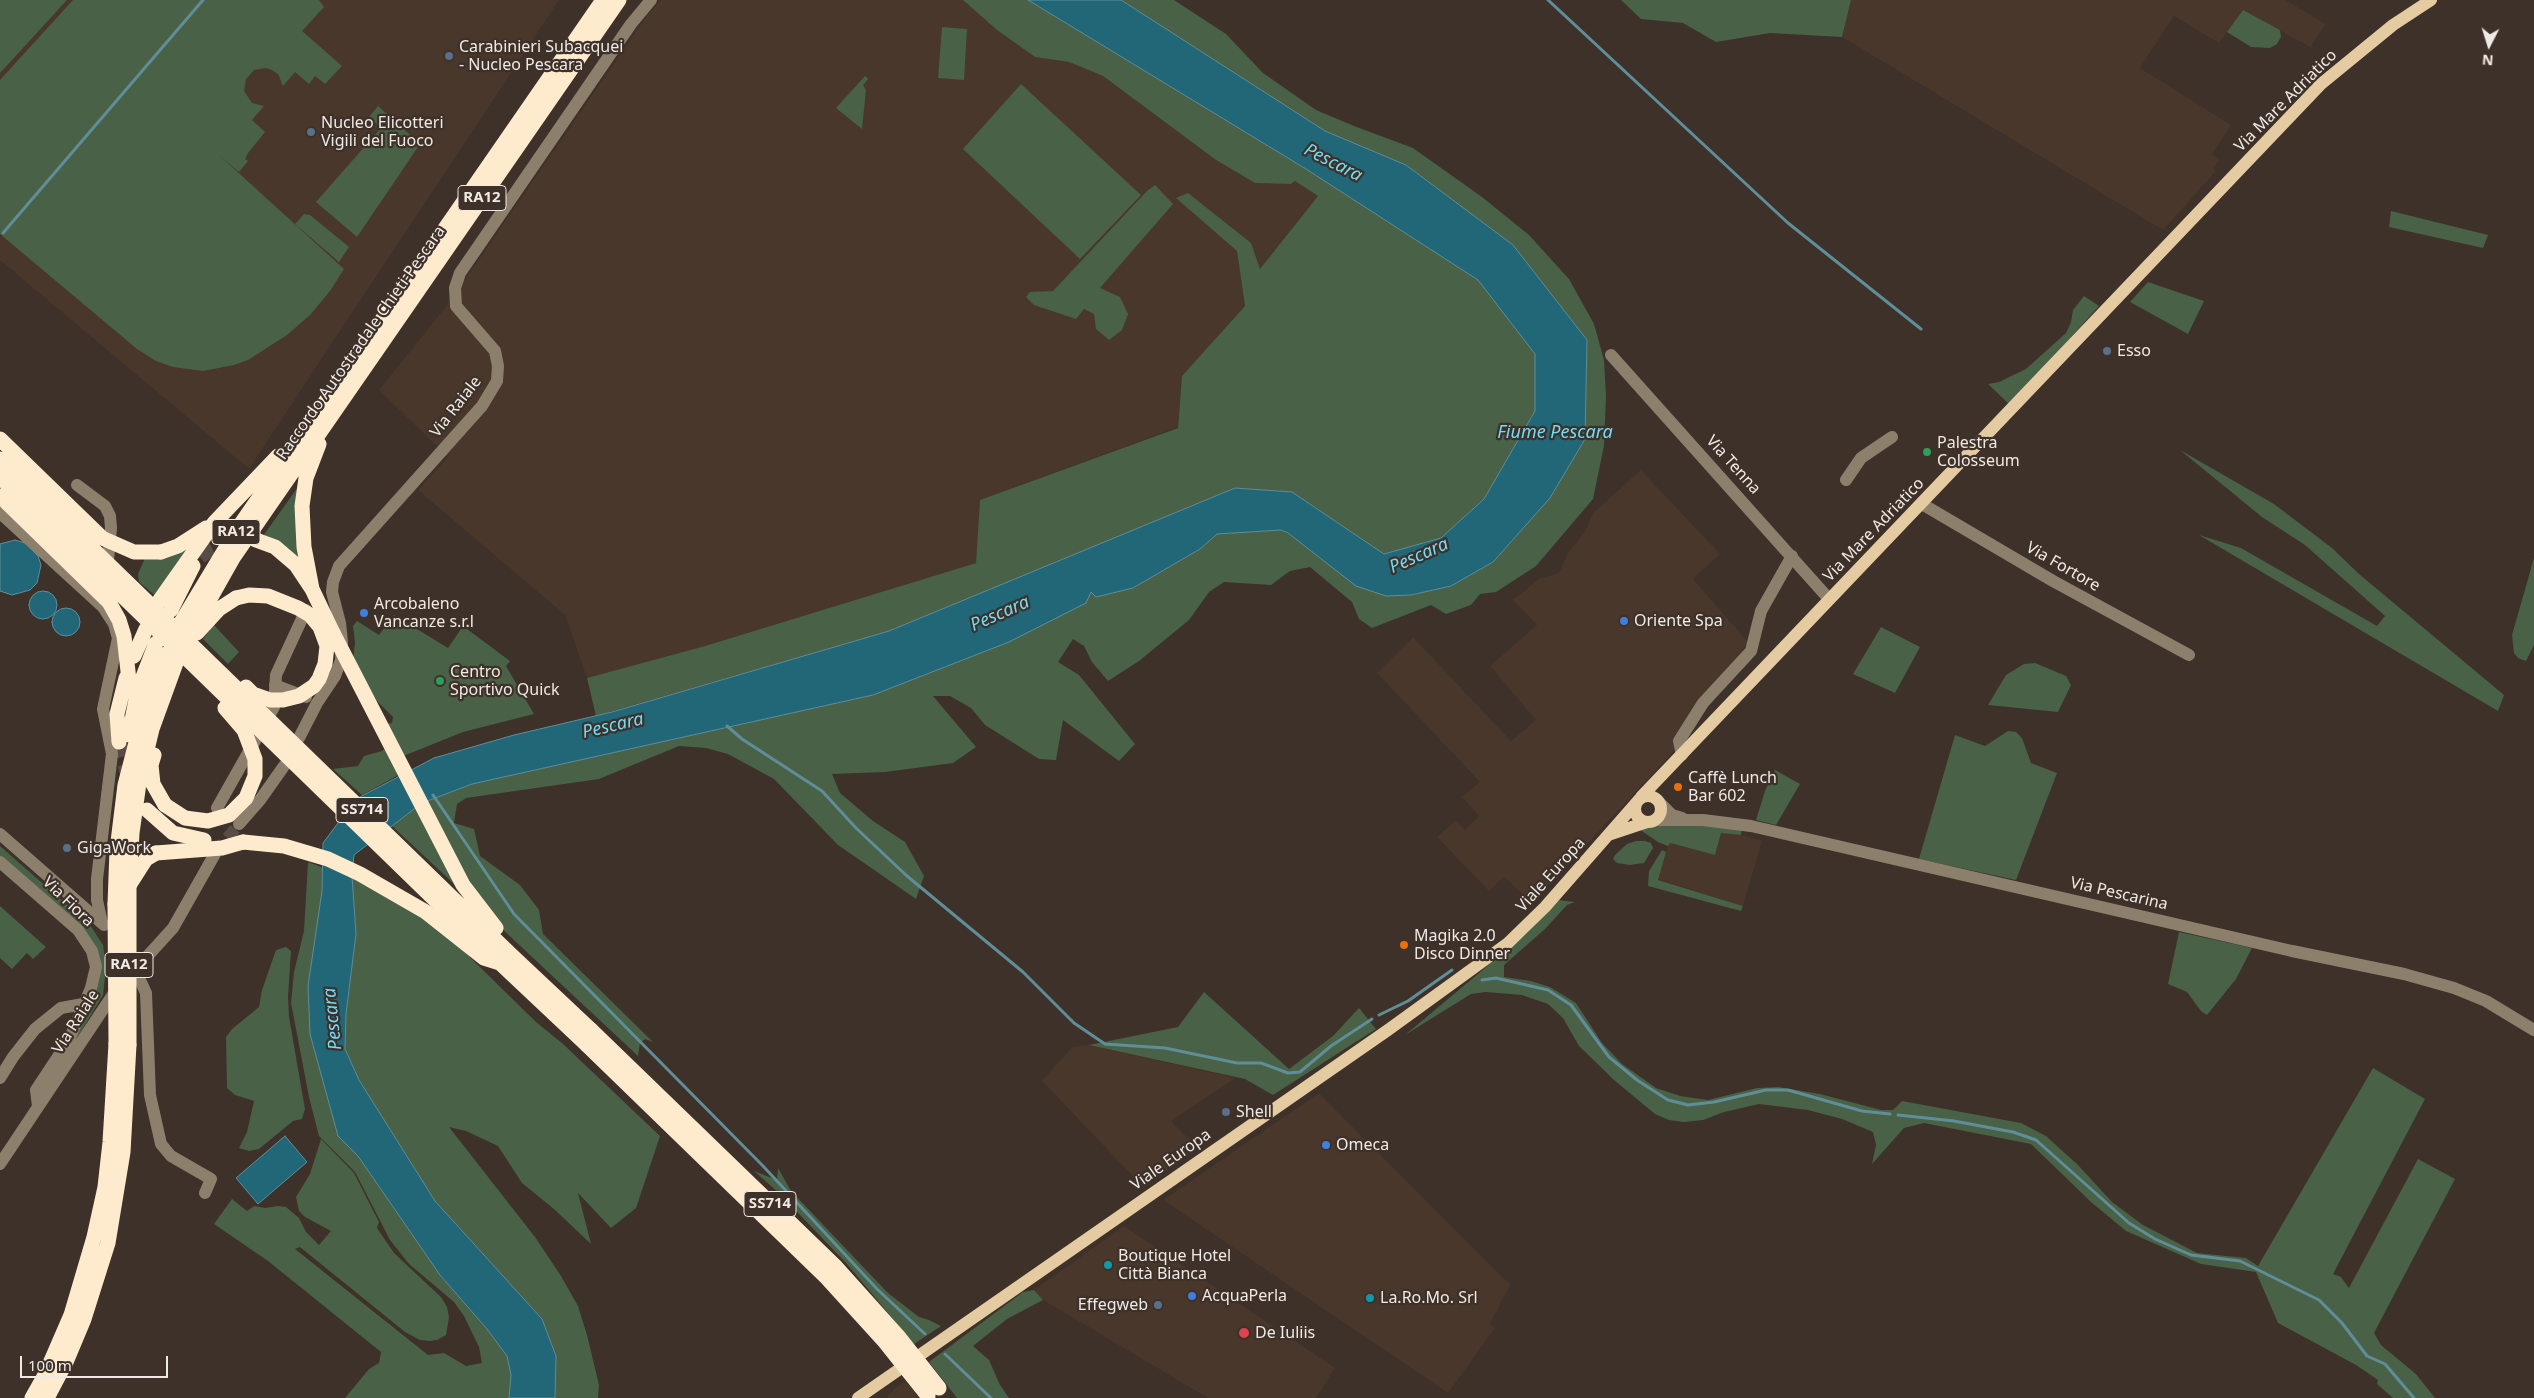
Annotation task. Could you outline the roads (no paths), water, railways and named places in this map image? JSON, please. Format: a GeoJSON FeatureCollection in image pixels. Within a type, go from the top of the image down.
{"type":"FeatureCollection","features":[{"type":"Feature","properties":{"kind":"highway"},"geometry":{"type":"LineString","coordinates":[[591,17],[596,0]]}},
{"type":"Feature","properties":{"kind":"highway","name":"Raccordo Autostradale Chieti-Pescara"},"geometry":{"type":"LineString","coordinates":[[184,630],[219,557],[603,0]]}},
{"type":"Feature","properties":{"kind":"highway","name":"Raccordo Autostradale Chieti-Pescara"},"geometry":{"type":"LineString","coordinates":[[184,630],[619,0]]}},
{"type":"Feature","properties":{"kind":"highway"},"geometry":{"type":"LineString","coordinates":[[312,589],[304,547],[302,506],[306,478],[319,447],[320,432]]}},
{"type":"Feature","properties":{"kind":"highway"},"geometry":{"type":"LineString","coordinates":[[0,439],[102,538],[134,552],[161,552],[178,546],[214,523]]}},
{"type":"Feature","properties":{"kind":"highway"},"geometry":{"type":"LineString","coordinates":[[200,558],[164,607],[214,523],[279,455],[297,442]]}},
{"type":"Feature","properties":{"kind":"highway","name":"SS714"},"geometry":{"type":"LineString","coordinates":[[0,459],[218,669],[503,957]]}},
{"type":"Feature","properties":{"kind":"highway","name":"SS714"},"geometry":{"type":"LineString","coordinates":[[0,477],[217,686],[312,782],[836,1267],[898,1336],[936,1395]]}},
{"type":"Feature","properties":{"kind":"highway"},"geometry":{"type":"LineString","coordinates":[[0,496],[109,602],[119,620],[124,636],[128,683],[133,707]]}},
{"type":"Feature","properties":{"kind":"highway"},"geometry":{"type":"LineString","coordinates":[[147,810],[173,833],[204,840],[267,842],[298,849],[360,874],[426,912],[484,958],[503,957],[504,937],[490,922],[463,885],[332,633],[312,589],[296,565],[284,553],[275,547],[256,540]]}},
{"type":"Feature","properties":{"kind":"highway"},"geometry":{"type":"LineString","coordinates":[[184,630],[200,631],[219,609],[236,598],[249,595],[275,598],[310,615],[325,636],[327,646],[325,664],[314,686],[298,696],[283,700],[264,699],[253,694],[232,673],[218,669]]}},
{"type":"Feature","properties":{"kind":"highway"},"geometry":{"type":"LineString","coordinates":[[134,656],[146,629]]}},
{"type":"Feature","properties":{"kind":"highway"},"geometry":{"type":"LineString","coordinates":[[126,785],[121,769],[133,707],[166,653]]}},
{"type":"Feature","properties":{"kind":"highway","name":"RA12"},"geometry":{"type":"LineString","coordinates":[[122,1045],[129,885],[138,792],[166,653]]}},
{"type":"Feature","properties":{"kind":"highway","name":"RA12"},"geometry":{"type":"LineString","coordinates":[[122,1045],[115,904],[118,841],[126,785],[142,719],[166,653]]}},
{"type":"Feature","properties":{"kind":"highway"},"geometry":{"type":"LineString","coordinates":[[119,742],[117,714],[128,683]]}},
{"type":"Feature","properties":{"kind":"highway"},"geometry":{"type":"LineString","coordinates":[[152,729],[157,743],[151,765],[153,784],[165,806],[184,818],[208,821],[224,817],[236,810],[251,790],[255,776],[253,753],[244,730],[219,702],[217,686]]}},
{"type":"Feature","properties":{"kind":"highway"},"geometry":{"type":"LineString","coordinates":[[129,885],[146,859],[156,853],[222,848],[243,842]]}},
{"type":"Feature","properties":{"kind":"highway"},"geometry":{"type":"LineString","coordinates":[[47,1398],[66,1362],[98,1281],[111,1225],[119,1123],[122,1045]]}},
{"type":"Feature","properties":{"kind":"highway"},"geometry":{"type":"LineString","coordinates":[[32,1398],[45,1375],[72,1315],[84,1277],[119,1123]]}},
{"type":"Feature","properties":{"kind":"main road","name":"Via Mare Adriatico"},"geometry":{"type":"LineString","coordinates":[[1639,800],[1829,599],[2170,245],[2192,220],[2222,178],[2237,173],[2321,84],[2393,25],[2431,0]]}},
{"type":"Feature","properties":{"kind":"main road","name":"Via Mare Adriatico"},"geometry":{"type":"LineString","coordinates":[[2170,245],[2178,224],[2210,194]]}},
{"type":"Feature","properties":{"kind":"main road"},"geometry":{"type":"LineString","coordinates":[[1660,802],[1651,796],[1639,800],[1635,810],[1638,816],[1651,821],[1661,812],[1659,784],[1664,774]]}},
{"type":"Feature","properties":{"kind":"main road","name":"Viale Europa"},"geometry":{"type":"LineString","coordinates":[[866,1396],[1388,1030],[1508,943],[1534,919],[1639,800]]}},
{"type":"Feature","properties":{"kind":"main road","name":"Viale Europa"},"geometry":{"type":"LineString","coordinates":[[1605,838],[1625,828],[1651,821]]}},
{"type":"Feature","properties":{"kind":"street","name":"Via Raiale"},"geometry":{"type":"LineString","coordinates":[[299,738],[317,703],[335,676],[341,660],[340,623],[332,592],[333,582],[339,566],[482,406],[497,381],[498,366],[495,351],[456,306],[455,288],[460,273],[631,24],[651,0]]}},
{"type":"Feature","properties":{"kind":"street","name":"Via Tenna"},"geometry":{"type":"LineString","coordinates":[[1611,355],[1829,599]]}},
{"type":"Feature","properties":{"kind":"street"},"geometry":{"type":"LineString","coordinates":[[1846,480],[1861,458],[1892,437]]}},
{"type":"Feature","properties":{"kind":"street"},"geometry":{"type":"LineString","coordinates":[[77,485],[105,506],[110,516],[111,528],[103,607]]}},
{"type":"Feature","properties":{"kind":"street","name":"Via Fortore"},"geometry":{"type":"LineString","coordinates":[[1922,504],[2053,581],[2189,655]]}},
{"type":"Feature","properties":{"kind":"street"},"geometry":{"type":"LineString","coordinates":[[0,513],[103,607],[114,624],[118,638],[102,709],[112,754],[97,879],[97,900],[102,923]]}},
{"type":"Feature","properties":{"kind":"street"},"geometry":{"type":"LineString","coordinates":[[1682,755],[1679,741],[1703,703],[1752,650],[1761,611],[1792,556]]}},
{"type":"Feature","properties":{"kind":"street"},"geometry":{"type":"LineString","coordinates":[[217,808],[274,707],[275,684],[286,652],[306,610]]}},
{"type":"Feature","properties":{"kind":"street"},"geometry":{"type":"LineString","coordinates":[[275,684],[298,692],[317,703]]}},
{"type":"Feature","properties":{"kind":"street"},"geometry":{"type":"LineString","coordinates":[[239,824],[260,800],[284,766]]}},
{"type":"Feature","properties":{"kind":"street","name":"Via Pescarina"},"geometry":{"type":"LineString","coordinates":[[1660,802],[1672,815],[1687,820]]}},
{"type":"Feature","properties":{"kind":"street","name":"Via Pescarina"},"geometry":{"type":"LineString","coordinates":[[1651,821],[1687,820],[1752,826],[2284,949],[2416,977],[2454,988],[2486,1001],[2534,1030]]}},
{"type":"Feature","properties":{"kind":"street"},"geometry":{"type":"LineString","coordinates":[[0,834],[102,923],[138,966],[146,993],[150,1095],[161,1144],[171,1156],[211,1179],[206,1192]]}},
{"type":"Feature","properties":{"kind":"street","name":"Via Raiale"},"geometry":{"type":"LineString","coordinates":[[0,1164],[114,993],[173,928],[216,852]]}},
{"type":"Feature","properties":{"kind":"street","name":"Via Fiora"},"geometry":{"type":"LineString","coordinates":[[0,862],[78,930],[92,951],[96,967],[91,988],[69,1040],[36,1090],[38,1106]]}},
{"type":"Feature","properties":{"kind":"street"},"geometry":{"type":"LineString","coordinates":[[0,1078],[13,1057],[35,1029],[61,1008],[83,1004]]}},
{"type":"Feature","properties":{"kind":"water","name":"Fiume Pescara"},"geometry":{"type":"Polygon","coordinates":[[[1028,0],[1121,0],[1325,131],[1406,165],[1513,245],[1587,340],[1585,439],[1550,498],[1493,562],[1451,586],[1411,595],[1386,596],[1356,586],[1288,533],[1281,530],[1217,534],[1200,549],[1133,588],[1096,597],[1091,592],[1086,603],[1009,642],[873,695],[472,784],[422,803],[354,855],[352,876],[356,934],[346,1014],[345,1049],[359,1080],[435,1201],[542,1319],[556,1356],[555,1398],[509,1398],[511,1375],[507,1356],[487,1329],[440,1275],[358,1156],[338,1136],[310,1034],[308,986],[322,891],[323,843],[356,799],[434,758],[514,735],[612,712],[889,631],[1235,488],[1292,492],[1384,554],[1441,538],[1484,499],[1535,411],[1535,354],[1478,280],[1306,169],[1028,0]]]}},
{"type":"Feature","properties":{"kind":"water"},"geometry":{"type":"Polygon","coordinates":[[[15,540],[25,543],[38,556],[41,565],[37,583],[30,590],[12,595],[0,591],[0,544],[15,540]]]}},
{"type":"Feature","properties":{"kind":"water"},"geometry":{"type":"Polygon","coordinates":[[[43,591],[53,595],[57,605],[53,615],[43,619],[33,615],[29,605],[33,595],[43,591]]]}},
{"type":"Feature","properties":{"kind":"water"},"geometry":{"type":"Polygon","coordinates":[[[66,608],[76,612],[80,622],[76,632],[66,636],[56,632],[52,622],[56,612],[66,608]]]}},
{"type":"Feature","properties":{"kind":"water"},"geometry":{"type":"Polygon","coordinates":[[[285,1136],[307,1162],[258,1204],[236,1178],[285,1136]]]}},
{"type":"Feature","properties":{"kind":"waterway"},"geometry":{"type":"LineString","coordinates":[[3,233],[203,0]]}},
{"type":"Feature","properties":{"kind":"waterway"},"geometry":{"type":"LineString","coordinates":[[1548,0],[1788,223],[1921,329]]}},
{"type":"Feature","properties":{"kind":"waterway"},"geometry":{"type":"LineString","coordinates":[[727,726],[742,739],[822,791],[856,828],[907,876],[1023,972],[1074,1023],[1105,1044],[1165,1048],[1237,1063],[1261,1063],[1288,1073],[1300,1072],[1331,1046],[1372,1019]]}},
{"type":"Feature","properties":{"kind":"waterway"},"geometry":{"type":"LineString","coordinates":[[433,795],[514,914],[763,1166],[877,1289],[925,1334]]}},
{"type":"Feature","properties":{"kind":"waterway"},"geometry":{"type":"LineString","coordinates":[[1379,1015],[1408,1001],[1452,970]]}},
{"type":"Feature","properties":{"kind":"waterway"},"geometry":{"type":"LineString","coordinates":[[1482,980],[1496,978],[1548,990],[1571,1005],[1609,1057],[1637,1080],[1668,1100],[1688,1105],[1714,1102],[1766,1090],[1788,1090],[1862,1111],[1890,1114]]}},
{"type":"Feature","properties":{"kind":"waterway"},"geometry":{"type":"LineString","coordinates":[[1898,1115],[1954,1121],[2013,1132],[2036,1140],[2129,1223],[2155,1239],[2191,1255],[2240,1261],[2319,1300],[2342,1323],[2367,1356],[2385,1364],[2414,1398]]}},
{"type":"Feature","properties":{"kind":"waterway"},"geometry":{"type":"LineString","coordinates":[[945,1354],[991,1398]]}},
{"type":"Feature","properties":{"kind":"tunnel"},"geometry":{"type":"LineString","coordinates":[[200,557],[210,549],[226,541],[237,540]]}},
{"type":"Feature","properties":{"kind":"tunnel"},"geometry":{"type":"LineString","coordinates":[[119,742],[130,782]]}},
{"type":"Feature","properties":{"kind":"tunnel"},"geometry":{"type":"LineString","coordinates":[[216,852],[239,824]]}},
{"type":"Feature","properties":{"kind":"place","name":"Carabinieri Subacquei - Nucleo Pescara"},"geometry":{"type":"Point","coordinates":[449,56]}},
{"type":"Feature","properties":{"kind":"place","name":"Nucleo Elicotteri Vigili del Fuoco"},"geometry":{"type":"Point","coordinates":[311,132]}},
{"type":"Feature","properties":{"kind":"place","name":"Esso"},"geometry":{"type":"Point","coordinates":[2107,351]}},
{"type":"Feature","properties":{"kind":"place","name":"Palestra Colosseum"},"geometry":{"type":"Point","coordinates":[1927,452]}},
{"type":"Feature","properties":{"kind":"place","name":"Arcobaleno Vancanze s.r.l"},"geometry":{"type":"Point","coordinates":[364,613]}},
{"type":"Feature","properties":{"kind":"place","name":"Oriente Spa"},"geometry":{"type":"Point","coordinates":[1624,621]}},
{"type":"Feature","properties":{"kind":"place","name":"Centro Sportivo Quick"},"geometry":{"type":"Point","coordinates":[440,681]}},
{"type":"Feature","properties":{"kind":"place","name":"Caffè Lunch Bar 602"},"geometry":{"type":"Point","coordinates":[1678,787]}},
{"type":"Feature","properties":{"kind":"place","name":"GigaWork"},"geometry":{"type":"Point","coordinates":[67,848]}},
{"type":"Feature","properties":{"kind":"place","name":"Magika 2.0 Disco Dinner"},"geometry":{"type":"Point","coordinates":[1404,945]}},
{"type":"Feature","properties":{"kind":"place","name":"Shell"},"geometry":{"type":"Point","coordinates":[1226,1112]}},
{"type":"Feature","properties":{"kind":"place","name":"Omeca"},"geometry":{"type":"Point","coordinates":[1326,1145]}},
{"type":"Feature","properties":{"kind":"place","name":"Boutique Hotel Città Bianca"},"geometry":{"type":"Point","coordinates":[1108,1265]}},
{"type":"Feature","properties":{"kind":"place","name":"AcquaPerla"},"geometry":{"type":"Point","coordinates":[1192,1296]}},
{"type":"Feature","properties":{"kind":"place","name":"La.Ro.Mo. Srl"},"geometry":{"type":"Point","coordinates":[1370,1298]}},
{"type":"Feature","properties":{"kind":"place","name":"Effegweb"},"geometry":{"type":"Point","coordinates":[1158,1305]}},
{"type":"Feature","properties":{"kind":"place","name":"De Iuliis"},"geometry":{"type":"Point","coordinates":[1244,1333]}},
{"type":"Feature","properties":{"kind":"water label","name":"Pescara"},"geometry":{"type":"Point","coordinates":[1333,163]}},
{"type":"Feature","properties":{"kind":"water label","name":"Pescara"},"geometry":{"type":"Point","coordinates":[1419,556]}},
{"type":"Feature","properties":{"kind":"water label","name":"Pescara"},"geometry":{"type":"Point","coordinates":[1000,614]}},
{"type":"Feature","properties":{"kind":"water label","name":"Pescara"},"geometry":{"type":"Point","coordinates":[613,726]}},
{"type":"Feature","properties":{"kind":"water label","name":"Pescara"},"geometry":{"type":"Point","coordinates":[333,1019]}}]}
